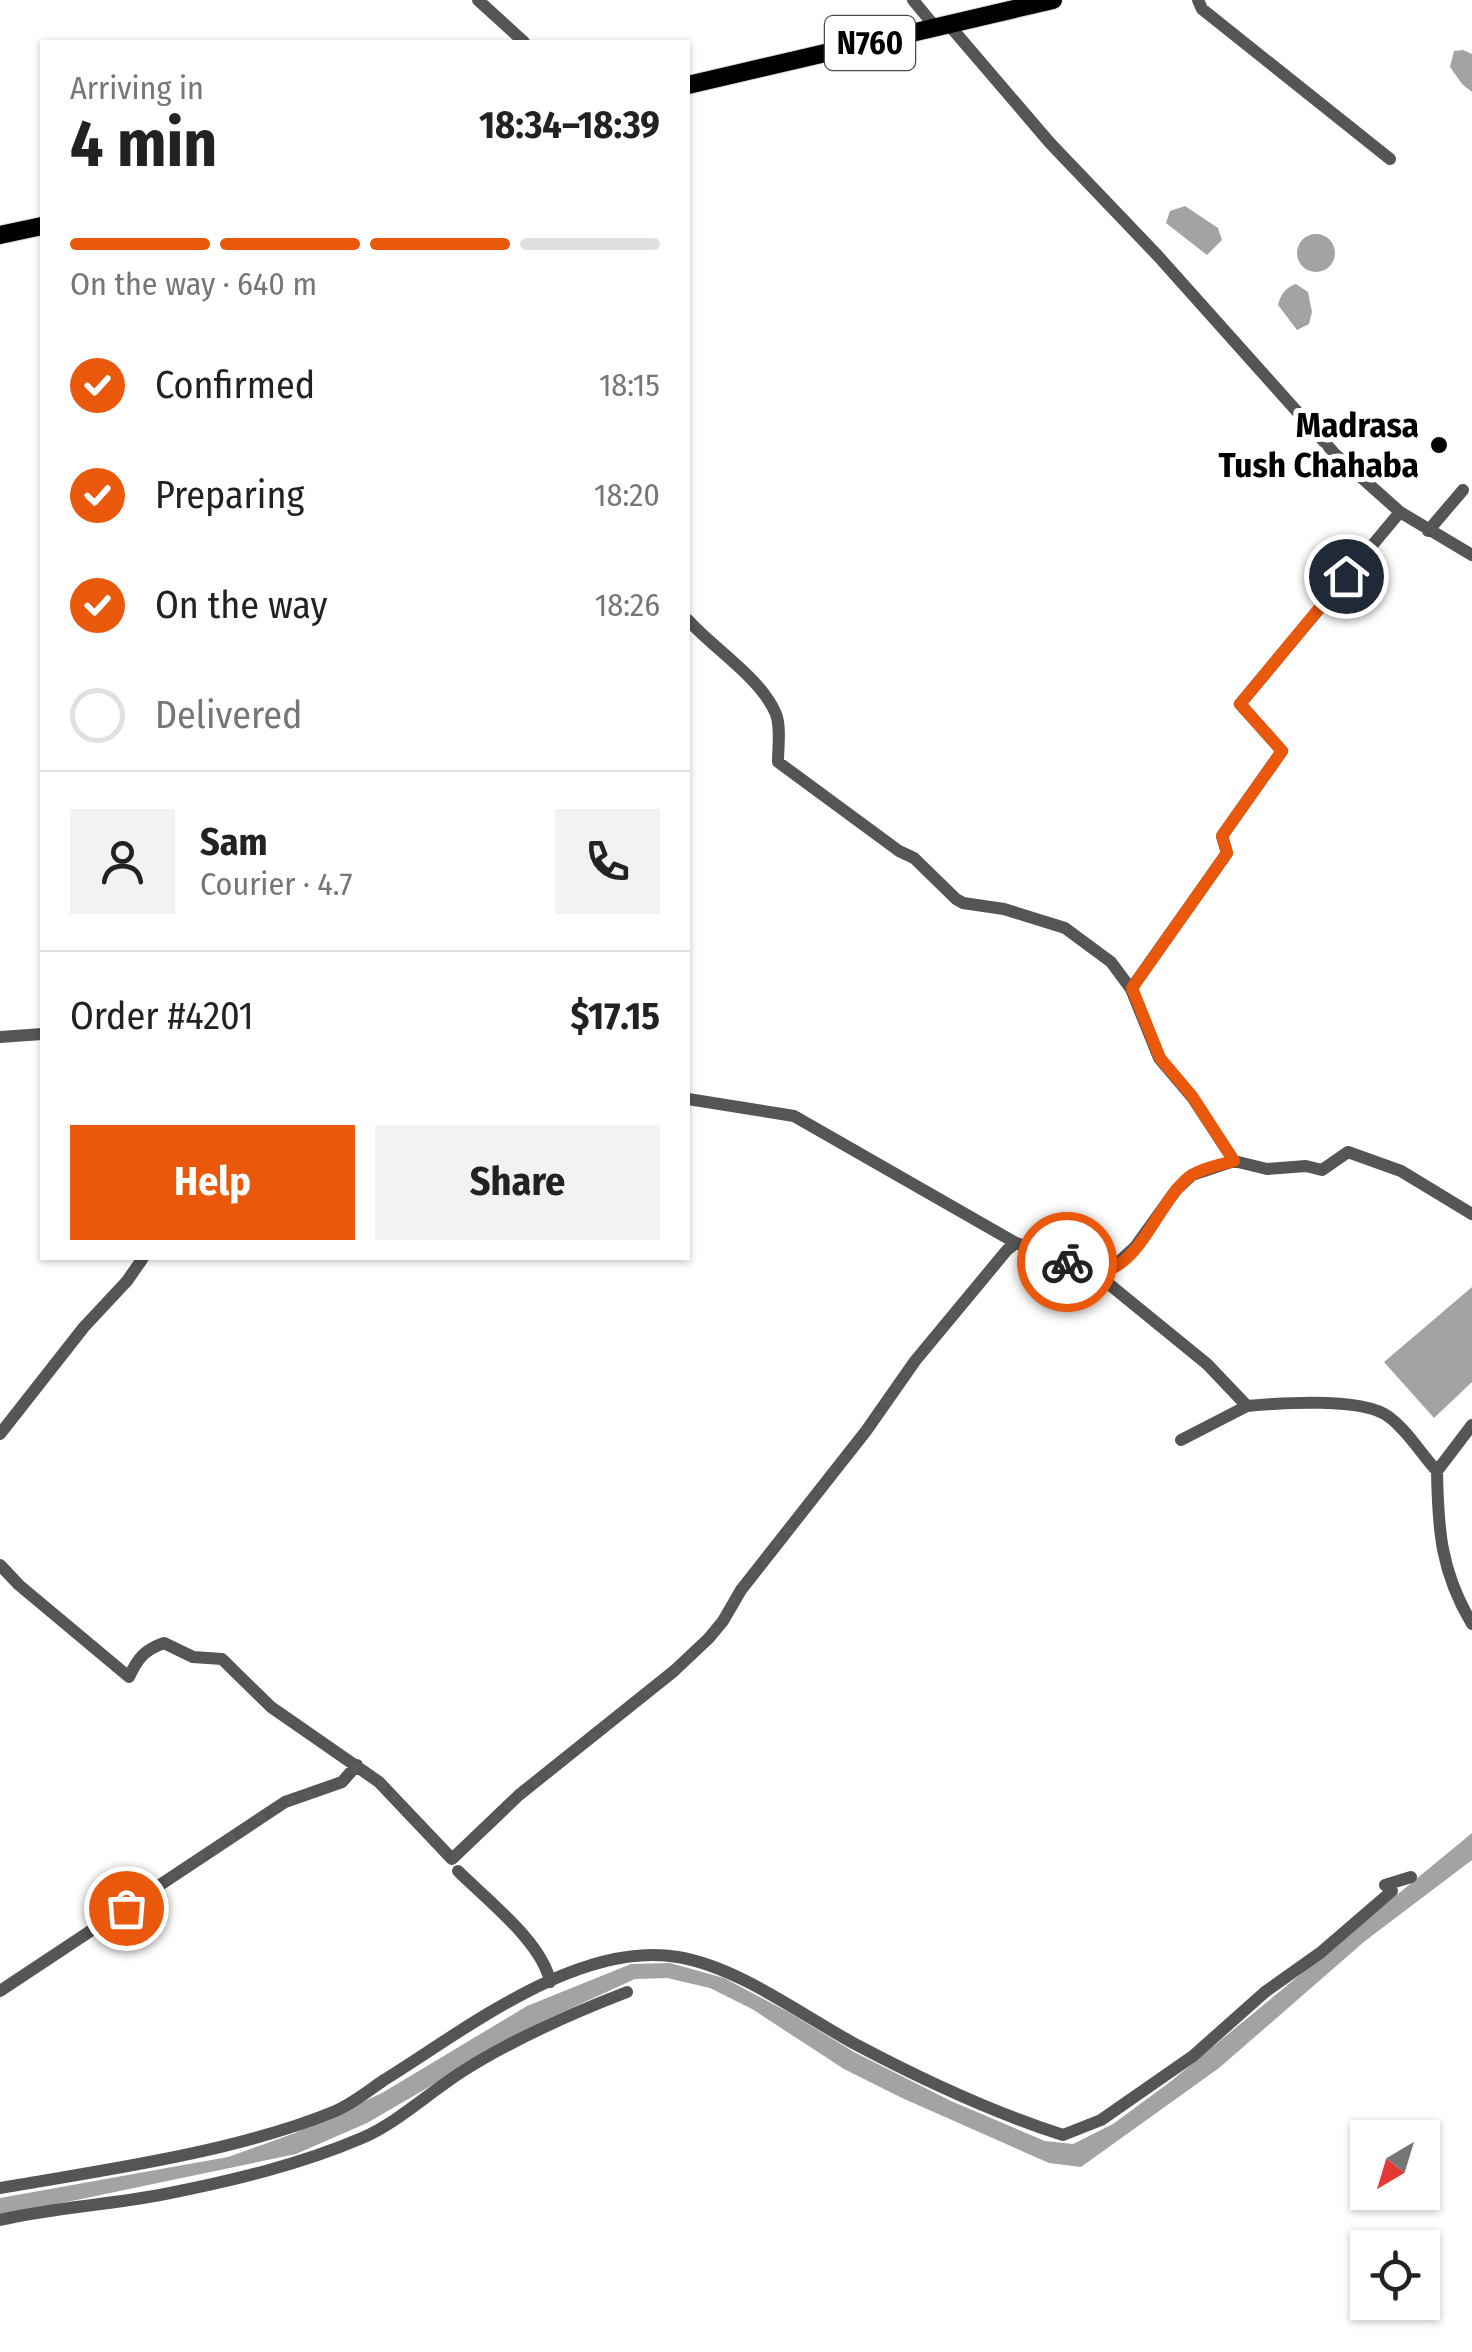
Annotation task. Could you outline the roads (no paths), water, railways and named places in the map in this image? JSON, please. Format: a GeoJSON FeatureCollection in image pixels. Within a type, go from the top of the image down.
{"type":"FeatureCollection","features":[{"type":"Feature","properties":{"kind":"highway","name":"N760"},"geometry":{"type":"LineString","coordinates":[[690,85],[1053,0]]}},
{"type":"Feature","properties":{"kind":"highway"},"geometry":{"type":"LineString","coordinates":[[0,235],[40,226]]}},
{"type":"Feature","properties":{"kind":"street"},"geometry":{"type":"LineString","coordinates":[[478,0],[522,40]]}},
{"type":"Feature","properties":{"kind":"street"},"geometry":{"type":"LineString","coordinates":[[912,0],[942,27],[1262,371],[1295,413],[1400,512],[1428,531],[1469,550]]}},
{"type":"Feature","properties":{"kind":"street"},"geometry":{"type":"LineString","coordinates":[[1198,0],[1202,8],[1390,159]]}},
{"type":"Feature","properties":{"kind":"street"},"geometry":{"type":"LineString","coordinates":[[1428,531],[1463,490]]}},
{"type":"Feature","properties":{"kind":"street"},"geometry":{"type":"LineString","coordinates":[[1132,988],[1227,853],[1222,836],[1282,751],[1240,704],[1400,512]]}},
{"type":"Feature","properties":{"kind":"street"},"geometry":{"type":"LineString","coordinates":[[690,622],[758,685],[778,718],[778,762],[899,852],[914,858],[956,899],[1065,928],[1111,962],[1132,988],[1160,1058],[1192,1096],[1234,1161]]}},
{"type":"Feature","properties":{"kind":"street"},"geometry":{"type":"LineString","coordinates":[[0,1036],[40,1034]]}},
{"type":"Feature","properties":{"kind":"street"},"geometry":{"type":"LineString","coordinates":[[690,1099],[794,1116],[1016,1243],[1092,1271],[1208,1364],[1248,1406]]}},
{"type":"Feature","properties":{"kind":"street"},"geometry":{"type":"LineString","coordinates":[[1092,1271],[1112,1268],[1135,1247],[1192,1174],[1234,1161],[1267,1170],[1306,1166],[1322,1170],[1348,1152],[1401,1172],[1472,1214]]}},
{"type":"Feature","properties":{"kind":"street"},"geometry":{"type":"LineString","coordinates":[[0,1565],[19,1586],[129,1677],[148,1648],[164,1642],[193,1657],[222,1659],[271,1707],[379,1782],[452,1859],[519,1796],[709,1638],[740,1590],[866,1431],[915,1362],[1016,1243]]}},
{"type":"Feature","properties":{"kind":"street"},"geometry":{"type":"LineString","coordinates":[[0,1434],[141,1260]]}},
{"type":"Feature","properties":{"kind":"street"},"geometry":{"type":"LineString","coordinates":[[1180,1440],[1248,1406],[1293,1402],[1369,1408],[1389,1416],[1436,1472],[1442,1546],[1452,1591],[1472,1624]]}},
{"type":"Feature","properties":{"kind":"street"},"geometry":{"type":"LineString","coordinates":[[1436,1472],[1472,1425]]}},
{"type":"Feature","properties":{"kind":"street"},"geometry":{"type":"LineString","coordinates":[[0,1991],[285,1802],[342,1782],[357,1765]]}},
{"type":"Feature","properties":{"kind":"street"},"geometry":{"type":"LineString","coordinates":[[458,1871],[535,1948],[547,1965],[550,1982]]}},
{"type":"Feature","properties":{"kind":"street"},"geometry":{"type":"LineString","coordinates":[[0,2188],[213,2147],[335,2111],[472,2021],[599,1961],[632,1954],[680,1957],[739,1978],[927,2080],[1062,2136],[1101,2120],[1193,2056],[1265,1992],[1320,1953],[1392,1891],[1386,1885],[1411,1877]]}},
{"type":"Feature","properties":{"kind":"street"},"geometry":{"type":"LineString","coordinates":[[0,2220],[47,2209],[164,2194],[324,2153],[367,2136],[516,2040],[627,1992]]}},
{"type":"Feature","properties":{"kind":"place","name":"Madrasa Tush Chahaba"},"geometry":{"type":"Point","coordinates":[1439,445]}}]}
